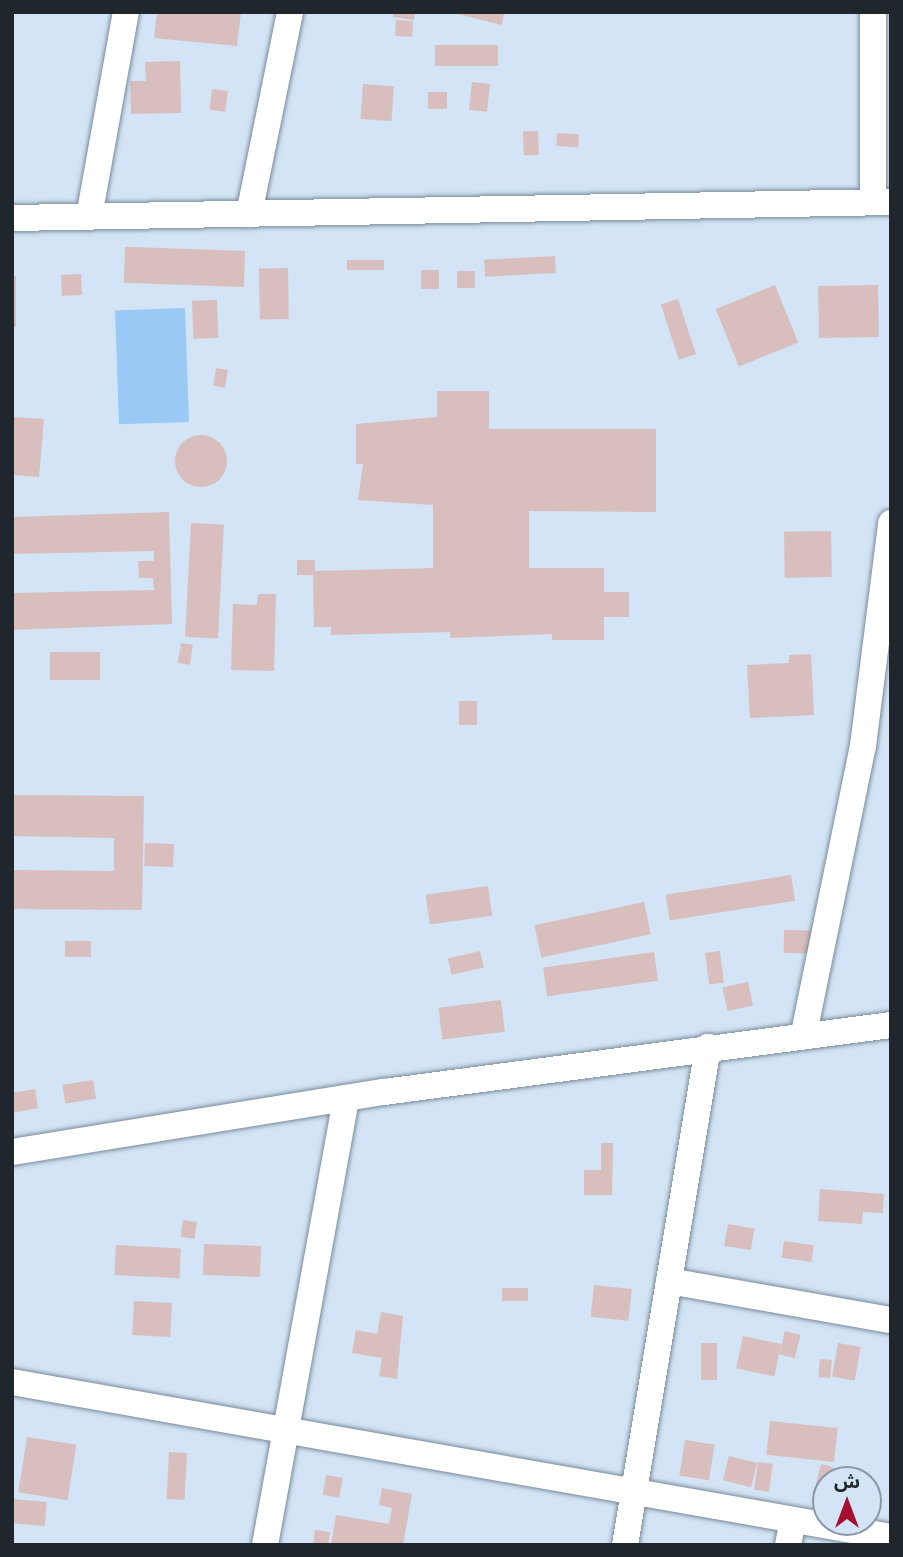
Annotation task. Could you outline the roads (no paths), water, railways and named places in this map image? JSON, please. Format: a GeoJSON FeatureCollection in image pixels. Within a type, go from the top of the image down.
{"type":"FeatureCollection","features":[{"type":"Feature","properties":{"kind":"street"},"geometry":{"type":"LineString","coordinates":[[89,217],[127,12]]}},
{"type":"Feature","properties":{"kind":"street"},"geometry":{"type":"LineString","coordinates":[[250,214],[290,12]]}},
{"type":"Feature","properties":{"kind":"street"},"geometry":{"type":"LineString","coordinates":[[12,218],[882,202],[873,12]]}},
{"type":"Feature","properties":{"kind":"street"},"geometry":{"type":"LineString","coordinates":[[804,1033],[863,746],[891,523]]}},
{"type":"Feature","properties":{"kind":"street"},"geometry":{"type":"LineString","coordinates":[[12,1152],[346,1098],[804,1033],[891,1026]]}},
{"type":"Feature","properties":{"kind":"street"},"geometry":{"type":"LineString","coordinates":[[625,1545],[708,1047]]}},
{"type":"Feature","properties":{"kind":"street"},"geometry":{"type":"LineString","coordinates":[[265,1545],[288,1431],[346,1098]]}},
{"type":"Feature","properties":{"kind":"street"},"geometry":{"type":"LineString","coordinates":[[669,1281],[891,1320]]}},
{"type":"Feature","properties":{"kind":"street"},"geometry":{"type":"LineString","coordinates":[[12,1382],[634,1492],[790,1532],[891,1537]]}}]}
